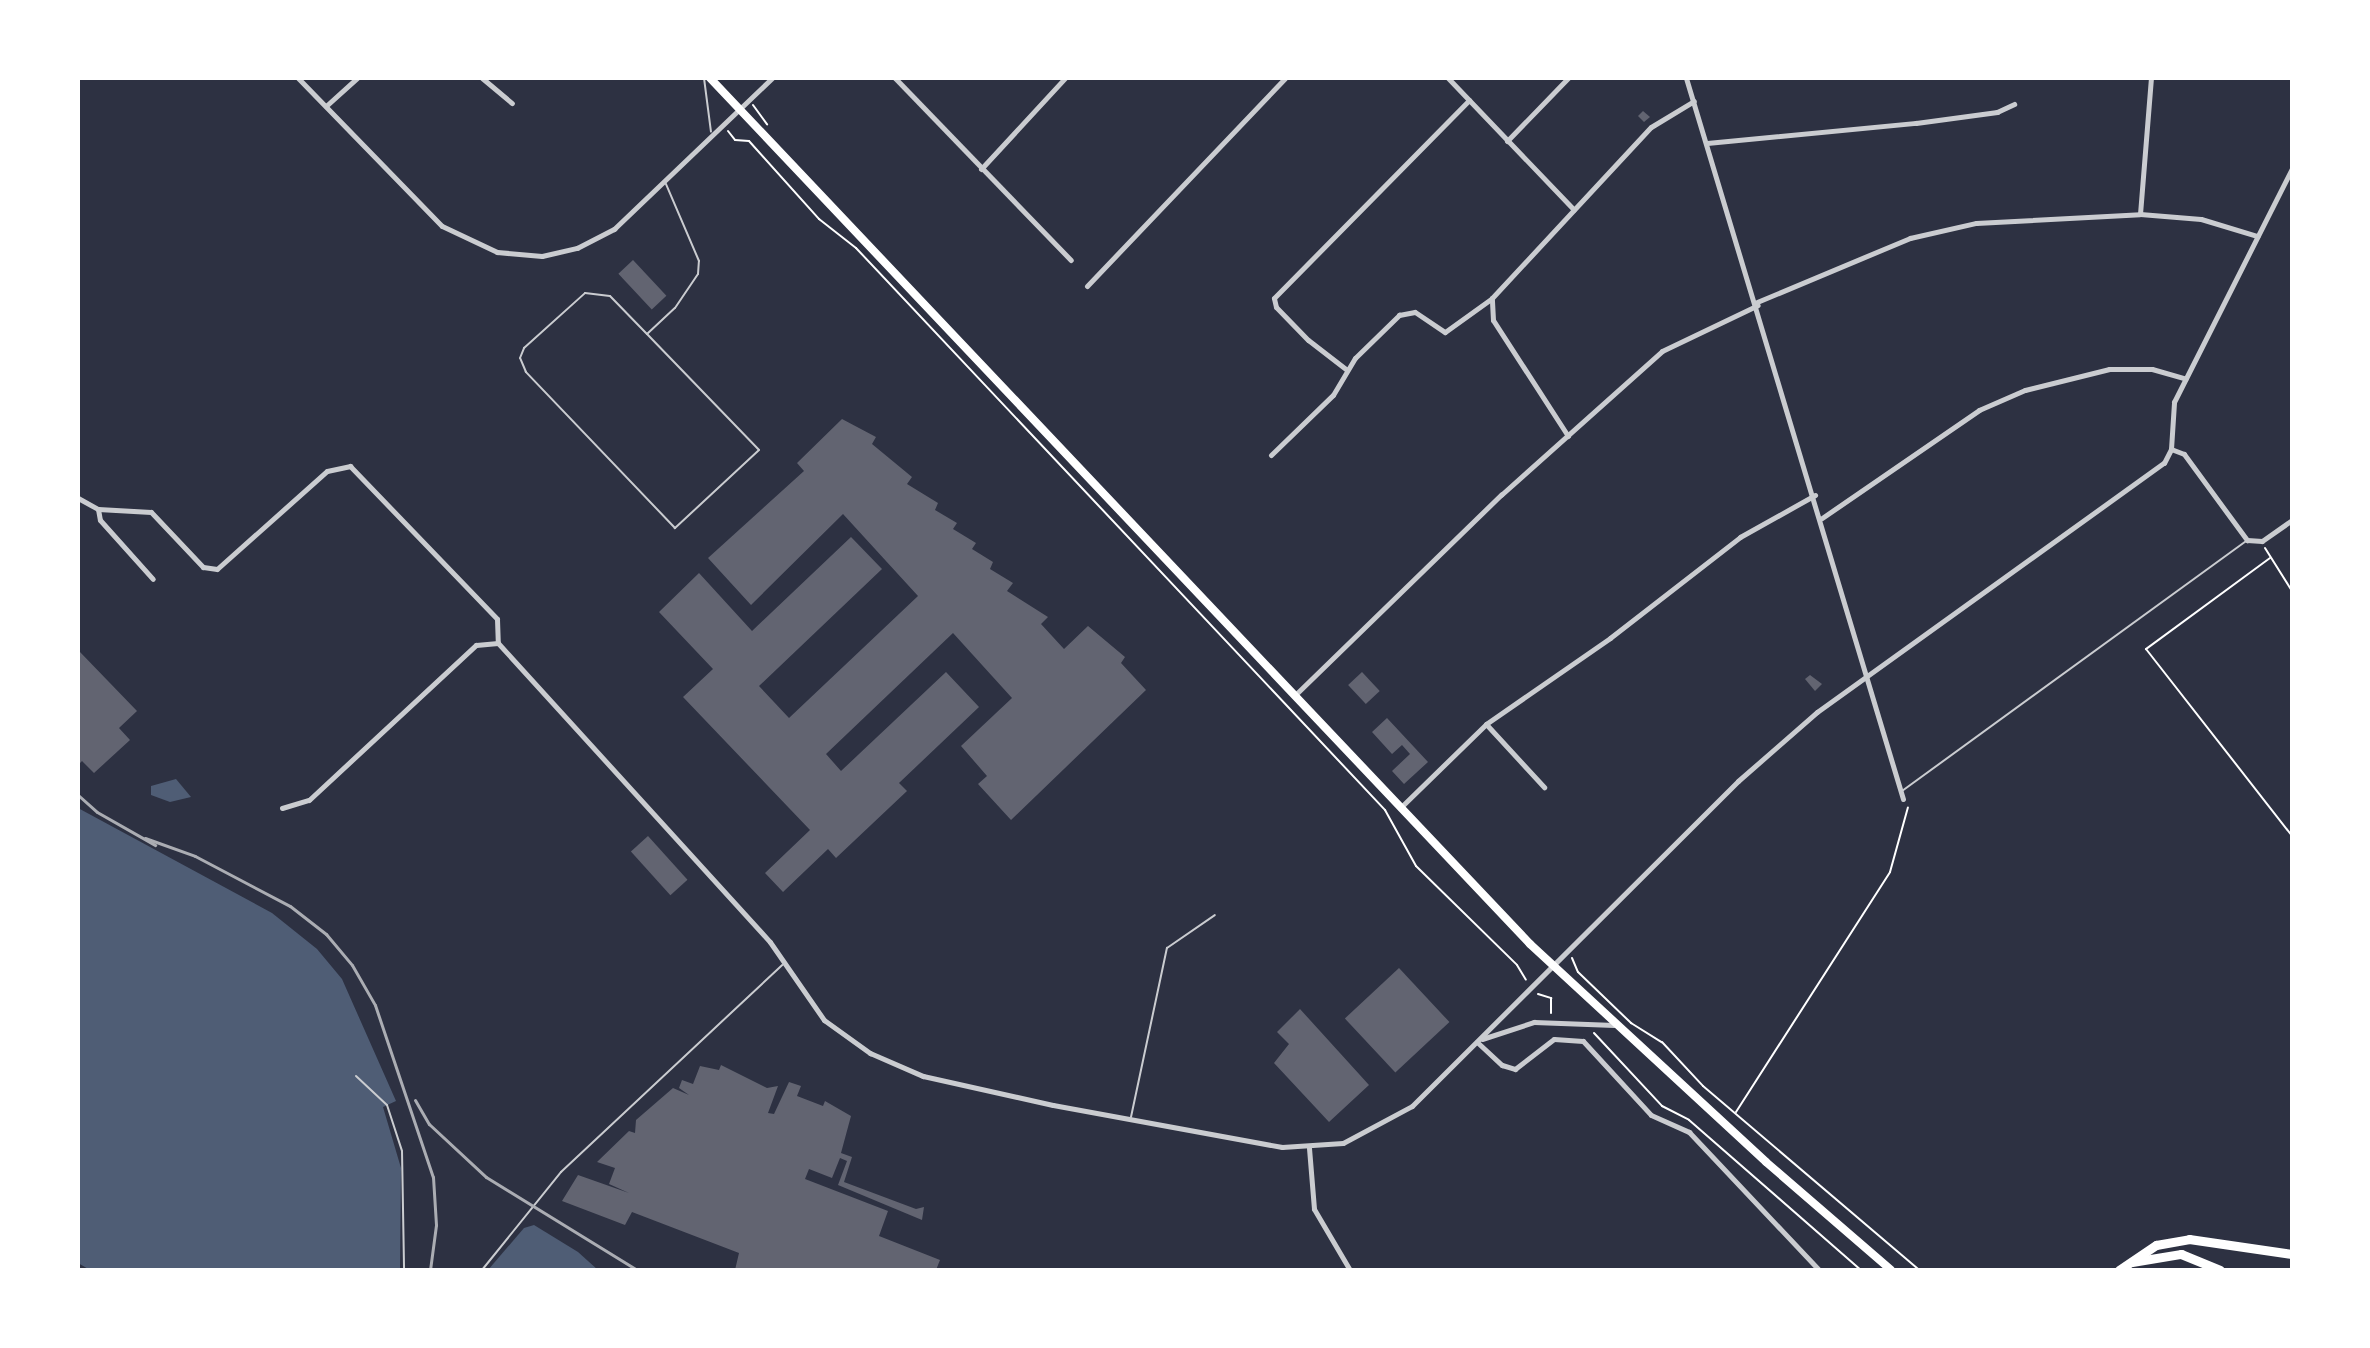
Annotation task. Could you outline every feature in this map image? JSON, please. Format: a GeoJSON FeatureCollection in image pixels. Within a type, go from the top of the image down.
{"type":"FeatureCollection","features":[{"type":"Feature","properties":{"kind":"highway"},"geometry":{"type":"LineString","coordinates":[[2122,1267],[2156,1245],[2189,1239],[2292,1254]]}},
{"type":"Feature","properties":{"kind":"highway"},"geometry":{"type":"LineString","coordinates":[[2122,1267],[2181,1254],[2220,1270]]}},
{"type":"Feature","properties":{"kind":"main road"},"geometry":{"type":"LineString","coordinates":[[707,78],[740,109],[1553,967],[1614,1025],[1891,1270]]}},
{"type":"Feature","properties":{"kind":"street"},"geometry":{"type":"LineString","coordinates":[[298,78],[442,226],[497,252],[542,256],[577,248],[614,229],[772,78]]}},
{"type":"Feature","properties":{"kind":"street"},"geometry":{"type":"LineString","coordinates":[[326,106],[357,78]]}},
{"type":"Feature","properties":{"kind":"street"},"geometry":{"type":"LineString","coordinates":[[482,78],[512,103]]}},
{"type":"Feature","properties":{"kind":"street"},"geometry":{"type":"LineString","coordinates":[[895,78],[1071,260]]}},
{"type":"Feature","properties":{"kind":"street"},"geometry":{"type":"LineString","coordinates":[[981,169],[1065,78]]}},
{"type":"Feature","properties":{"kind":"street"},"geometry":{"type":"LineString","coordinates":[[1087,286],[1285,78]]}},
{"type":"Feature","properties":{"kind":"street"},"geometry":{"type":"LineString","coordinates":[[1448,78],[1574,210]]}},
{"type":"Feature","properties":{"kind":"street"},"geometry":{"type":"LineString","coordinates":[[1507,141],[1568,78]]}},
{"type":"Feature","properties":{"kind":"street"},"geometry":{"type":"LineString","coordinates":[[1686,78],[1822,518],[1903,799]]}},
{"type":"Feature","properties":{"kind":"street"},"geometry":{"type":"LineString","coordinates":[[2140,214],[2151,78]]}},
{"type":"Feature","properties":{"kind":"street"},"geometry":{"type":"LineString","coordinates":[[1347,370],[1308,340],[1276,307],[1274,298],[1469,100]]}},
{"type":"Feature","properties":{"kind":"street"},"geometry":{"type":"LineString","coordinates":[[1271,455],[1333,395],[1347,370],[1406,311],[1445,332],[1492,298],[1651,127],[1694,101]]}},
{"type":"Feature","properties":{"kind":"street"},"geometry":{"type":"LineString","coordinates":[[1707,143],[1916,123],[1997,112],[2014,104]]}},
{"type":"Feature","properties":{"kind":"street"},"geometry":{"type":"LineString","coordinates":[[78,498],[98,509],[151,512],[203,567],[217,569],[327,471],[350,466],[497,619],[498,643],[786,961],[824,1020],[890,1063],[963,1086],[1309,1148],[1343,1143],[1400,1116],[1751,769],[1868,673],[2158,469],[2171,449],[2169,417],[2292,168]]}},
{"type":"Feature","properties":{"kind":"street"},"geometry":{"type":"LineString","coordinates":[[1294,696],[1662,351],[1757,304],[1936,231],[2030,217],[2140,214],[2191,217],[2257,236]]}},
{"type":"Feature","properties":{"kind":"street"},"geometry":{"type":"LineString","coordinates":[[1492,298],[1493,320],[1568,436]]}},
{"type":"Feature","properties":{"kind":"street"},"geometry":{"type":"LineString","coordinates":[[1822,518],[1979,410],[2011,395],[2109,369],[2152,369],[2186,379]]}},
{"type":"Feature","properties":{"kind":"street"},"geometry":{"type":"LineString","coordinates":[[2171,449],[2184,454],[2247,540],[2262,541],[2292,520]]}},
{"type":"Feature","properties":{"kind":"street"},"geometry":{"type":"LineString","coordinates":[[1400,809],[1486,724],[1740,537],[1815,495]]}},
{"type":"Feature","properties":{"kind":"street"},"geometry":{"type":"LineString","coordinates":[[98,509],[100,520],[153,579]]}},
{"type":"Feature","properties":{"kind":"street"},"geometry":{"type":"LineString","coordinates":[[282,808],[309,800],[476,645],[498,643]]}},
{"type":"Feature","properties":{"kind":"street"},"geometry":{"type":"LineString","coordinates":[[1486,724],[1544,787]]}},
{"type":"Feature","properties":{"kind":"street"},"geometry":{"type":"LineString","coordinates":[[1477,1042],[1508,1027],[1551,1020],[1614,1025]]}},
{"type":"Feature","properties":{"kind":"street"},"geometry":{"type":"LineString","coordinates":[[1477,1042],[1502,1065],[1515,1069],[1554,1039],[1583,1041],[1651,1115],[1689,1132],[1819,1270]]}},
{"type":"Feature","properties":{"kind":"street"},"geometry":{"type":"LineString","coordinates":[[1309,1148],[1314,1209],[1350,1270]]}},
{"type":"Feature","properties":{"kind":"lane"},"geometry":{"type":"LineString","coordinates":[[707,78],[711,138]]}},
{"type":"Feature","properties":{"kind":"lane"},"geometry":{"type":"LineString","coordinates":[[647,334],[675,308],[698,274],[695,247],[665,183]]}},
{"type":"Feature","properties":{"kind":"lane"},"geometry":{"type":"LineString","coordinates":[[585,293],[610,296],[647,334],[759,450],[675,528],[521,364],[524,348],[585,293]]}},
{"type":"Feature","properties":{"kind":"lane"},"geometry":{"type":"LineString","coordinates":[[1901,791],[2247,540]]}},
{"type":"Feature","properties":{"kind":"lane"},"geometry":{"type":"LineString","coordinates":[[1130,1118],[1167,948],[1215,915]]}},
{"type":"Feature","properties":{"kind":"lane"},"geometry":{"type":"LineString","coordinates":[[482,1270],[561,1172],[786,961]]}},
{"type":"Feature","properties":{"kind":"lane"},"geometry":{"type":"LineString","coordinates":[[356,1076],[387,1105],[402,1151],[404,1270]]}},
{"type":"Feature","properties":{"kind":"path"},"geometry":{"type":"LineString","coordinates":[[749,101],[769,122]]}},
{"type":"Feature","properties":{"kind":"path"},"geometry":{"type":"LineString","coordinates":[[724,125],[735,140],[749,141],[826,226],[856,248],[1385,810],[1416,866],[1517,965]]}},
{"type":"Feature","properties":{"kind":"path"},"geometry":{"type":"LineString","coordinates":[[2262,541],[2292,591]]}},
{"type":"Feature","properties":{"kind":"path"},"geometry":{"type":"LineString","coordinates":[[2270,558],[2146,649],[2292,836]]}},
{"type":"Feature","properties":{"kind":"path"},"geometry":{"type":"LineString","coordinates":[[1734,1114],[1890,872],[1906,828],[1908,806]]}},
{"type":"Feature","properties":{"kind":"path"},"geometry":{"type":"LineString","coordinates":[[1567,953],[1578,972],[1631,1023],[1662,1042],[1734,1114],[1919,1270]]}},
{"type":"Feature","properties":{"kind":"path"},"geometry":{"type":"LineString","coordinates":[[1551,998],[1551,1020]]}},
{"type":"Feature","properties":{"kind":"path"},"geometry":{"type":"LineString","coordinates":[[1592,1031],[1662,1106],[1689,1120],[1861,1270]]}},
{"type":"Feature","properties":{"kind":"water"},"geometry":{"type":"Polygon","coordinates":[[[176,779],[191,797],[170,802],[151,795],[151,786],[176,779]]]}},
{"type":"Feature","properties":{"kind":"water"},"geometry":{"type":"Polygon","coordinates":[[[78,808],[272,913],[317,949],[342,979],[396,1101],[383,1107],[401,1168],[400,1270],[90,1270],[78,1263],[78,808]]]}},
{"type":"Feature","properties":{"kind":"water"},"geometry":{"type":"Polygon","coordinates":[[[534,1225],[578,1252],[598,1270],[488,1270],[524,1228],[534,1225]]]}},
{"type":"Feature","properties":{"kind":"building"},"geometry":{"type":"Polygon","coordinates":[[[1643,111],[1650,117],[1644,122],[1638,116],[1643,111]]]}},
{"type":"Feature","properties":{"kind":"building"},"geometry":{"type":"Polygon","coordinates":[[[633,260],[666,296],[652,309],[618,274],[633,260]]]}},
{"type":"Feature","properties":{"kind":"building"},"geometry":{"type":"Polygon","coordinates":[[[842,419],[876,437],[872,444],[912,477],[907,484],[938,503],[935,510],[957,523],[953,529],[976,543],[972,549],[993,562],[990,569],[1013,583],[1007,591],[1048,617],[1041,624],[1064,649],[1088,626],[1125,657],[1121,663],[1146,690],[1011,820],[978,784],[987,776],[961,746],[1012,698],[953,633],[826,754],[841,771],[946,672],[979,707],[899,783],[907,791],[836,858],[828,849],[783,892],[765,873],[810,830],[683,697],[713,669],[659,612],[699,573],[752,631],[851,537],[882,569],[759,686],[789,718],[918,596],[843,514],[751,605],[708,558],[804,471],[797,463],[842,419]]]}},
{"type":"Feature","properties":{"kind":"building"},"geometry":{"type":"Polygon","coordinates":[[[80,652],[137,711],[119,728],[130,740],[94,773],[82,761],[78,765],[80,652]]]}},
{"type":"Feature","properties":{"kind":"building"},"geometry":{"type":"Polygon","coordinates":[[[1362,672],[1380,691],[1366,704],[1348,685],[1362,672]]]}},
{"type":"Feature","properties":{"kind":"building"},"geometry":{"type":"Polygon","coordinates":[[[1810,675],[1822,684],[1815,691],[1805,679],[1810,675]]]}},
{"type":"Feature","properties":{"kind":"building"},"geometry":{"type":"Polygon","coordinates":[[[1387,718],[1428,762],[1404,784],[1392,771],[1410,754],[1402,745],[1392,754],[1372,732],[1387,718]]]}},
{"type":"Feature","properties":{"kind":"building"},"geometry":{"type":"Polygon","coordinates":[[[648,836],[687,880],[670,895],[631,851],[648,836]]]}},
{"type":"Feature","properties":{"kind":"building"},"geometry":{"type":"Polygon","coordinates":[[[1399,968],[1449,1022],[1395,1073],[1345,1018],[1399,968]]]}},
{"type":"Feature","properties":{"kind":"building"},"geometry":{"type":"Polygon","coordinates":[[[1300,1009],[1369,1085],[1329,1122],[1274,1063],[1289,1044],[1277,1032],[1300,1009]]]}},
{"type":"Feature","properties":{"kind":"building"},"geometry":{"type":"Polygon","coordinates":[[[721,1065],[767,1088],[778,1086],[768,1113],[774,1114],[789,1082],[801,1086],[797,1096],[823,1106],[825,1101],[851,1116],[841,1153],[852,1157],[844,1182],[916,1209],[924,1207],[922,1220],[838,1185],[847,1161],[840,1158],[832,1178],[809,1169],[805,1179],[888,1211],[879,1236],[940,1260],[936,1270],[735,1270],[739,1253],[632,1212],[625,1225],[562,1201],[578,1175],[629,1193],[609,1184],[615,1168],[597,1162],[629,1131],[635,1133],[636,1120],[673,1088],[689,1095],[679,1088],[682,1080],[693,1084],[700,1066],[719,1070],[721,1065]]]}},
{"type":"Feature","properties":{"kind":"railway"},"geometry":{"type":"LineString","coordinates":[[78,795],[97,812],[155,845]]}},
{"type":"Feature","properties":{"kind":"railway"},"geometry":{"type":"LineString","coordinates":[[145,838],[195,856],[290,906],[326,934],[352,965],[375,1005],[433,1177],[436,1225],[430,1270]]}},
{"type":"Feature","properties":{"kind":"railway"},"geometry":{"type":"LineString","coordinates":[[415,1100],[429,1124],[486,1177],[637,1270]]}}]}
